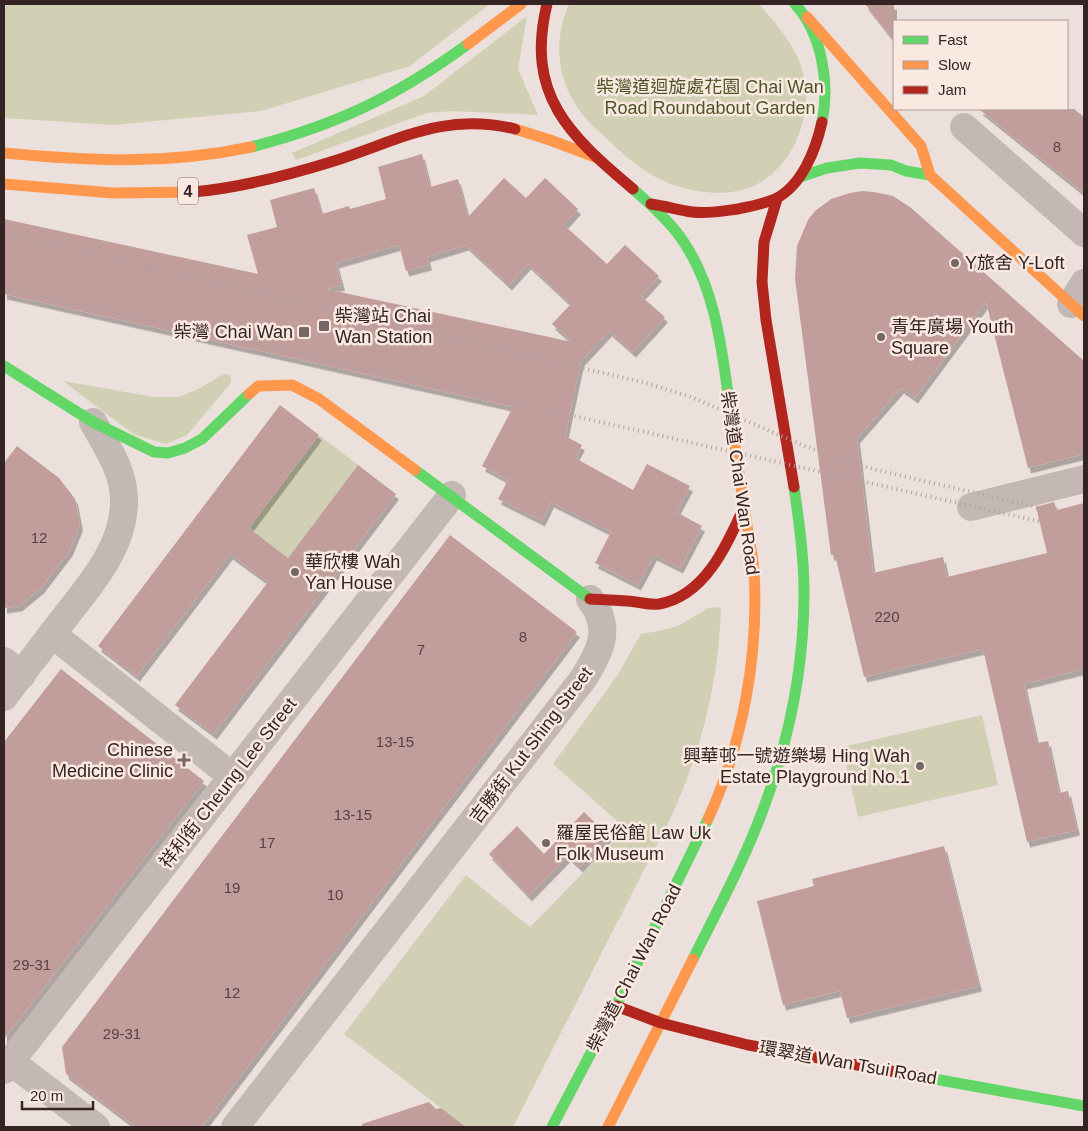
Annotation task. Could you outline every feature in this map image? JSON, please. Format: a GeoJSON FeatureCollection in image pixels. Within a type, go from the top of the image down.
{"type":"FeatureCollection","features":[{"type":"Feature","properties":{"kind":"main road","name":"4"},"geometry":{"type":"LineString","coordinates":[[4,153],[102,161],[141,161],[228,152],[287,137],[355,113],[386,98],[437,67],[521,4]]}},
{"type":"Feature","properties":{"kind":"main road","name":"柴灣道 Chai Wan Road"},"geometry":{"type":"LineString","coordinates":[[547,4],[541,24],[540,58],[545,84],[553,103],[580,142],[651,204],[675,229],[699,268],[713,307],[720,340],[744,507],[752,548],[754,579],[750,671],[733,754],[708,821],[616,1006],[552,1127]]}},
{"type":"Feature","properties":{"kind":"main road","name":"柴灣道 Chai Wan Road"},"geometry":{"type":"LineString","coordinates":[[651,204],[694,212],[738,209],[758,205],[777,198],[800,177],[814,149],[820,130],[826,100],[826,84],[823,64],[807,17],[795,4]]}},
{"type":"Feature","properties":{"kind":"main road"},"geometry":{"type":"LineString","coordinates":[[807,17],[921,146],[930,175]]}},
{"type":"Feature","properties":{"kind":"main road","name":"4"},"geometry":{"type":"LineString","coordinates":[[4,184],[126,194],[220,188],[258,181],[316,166],[435,126],[472,123],[530,133],[595,157]]}},
{"type":"Feature","properties":{"kind":"main road"},"geometry":{"type":"LineString","coordinates":[[800,177],[827,168],[860,163],[891,165],[906,171],[930,175],[1080,301]]}},
{"type":"Feature","properties":{"kind":"main road","name":"柴灣道 Chai Wan Road"},"geometry":{"type":"LineString","coordinates":[[608,1127],[734,876],[766,804],[778,766],[786,731],[800,652],[803,610],[803,564],[762,296],[762,258],[767,226],[777,198]]}},
{"type":"Feature","properties":{"kind":"main road"},"geometry":{"type":"LineString","coordinates":[[4,366],[93,422]]}},
{"type":"Feature","properties":{"kind":"main road","name":"吉勝街 Kut Shing Street"},"geometry":{"type":"LineString","coordinates":[[93,422],[137,446],[154,452],[168,453],[185,448],[202,439],[258,386],[292,385],[319,399],[590,599]]}},
{"type":"Feature","properties":{"kind":"main road"},"geometry":{"type":"LineString","coordinates":[[590,599],[658,604],[678,598],[692,589],[714,564],[744,507]]}},
{"type":"Feature","properties":{"kind":"main road","name":"環翠道 Wan Tsui Road"},"geometry":{"type":"LineString","coordinates":[[616,1006],[661,1023],[748,1045],[1084,1106]]}},
{"type":"Feature","properties":{"kind":"street"},"geometry":{"type":"LineString","coordinates":[[964,127],[1084,233]]}},
{"type":"Feature","properties":{"kind":"street"},"geometry":{"type":"LineString","coordinates":[[4,697],[13,668],[52,634],[105,562],[116,543],[122,522],[124,502],[119,472],[114,458],[93,422]]}},
{"type":"Feature","properties":{"kind":"street"},"geometry":{"type":"LineString","coordinates":[[971,507],[1084,479]]}},
{"type":"Feature","properties":{"kind":"street","name":"祥利街 Cheung Lee Street"},"geometry":{"type":"LineString","coordinates":[[7,1066],[452,496]]}},
{"type":"Feature","properties":{"kind":"street","name":"吉勝街 Kut Shing Street"},"geometry":{"type":"LineString","coordinates":[[235,1127],[583,679],[597,658],[602,644],[603,626],[598,609],[590,599]]}},
{"type":"Feature","properties":{"kind":"street"},"geometry":{"type":"LineString","coordinates":[[52,634],[233,776]]}},
{"type":"Feature","properties":{"kind":"street"},"geometry":{"type":"LineString","coordinates":[[7,1066],[96,1127]]}},
{"type":"Feature","properties":{"kind":"green space"},"geometry":{"type":"Polygon","coordinates":[[[4,4],[490,4],[410,66],[261,111],[113,125],[4,118],[4,4]]]}},
{"type":"Feature","properties":{"kind":"green space","name":"柴灣道迴旋處花園 Chai Wan Road Roundabout Garden"},"geometry":{"type":"Polygon","coordinates":[[[569,4],[759,4],[783,33],[798,57],[805,84],[806,103],[803,122],[796,141],[787,157],[775,172],[760,183],[742,190],[725,193],[699,191],[674,185],[650,174],[618,149],[589,122],[570,95],[564,81],[559,51],[563,19],[569,4]]]}},
{"type":"Feature","properties":{"kind":"green space"},"geometry":{"type":"Polygon","coordinates":[[[527,16],[518,69],[538,115],[452,111],[427,113],[296,160],[292,153],[424,96],[527,16]]]}},
{"type":"Feature","properties":{"kind":"green space"},"geometry":{"type":"Polygon","coordinates":[[[224,374],[230,375],[230,384],[187,435],[166,444],[133,434],[63,381],[154,397],[179,397],[196,390],[224,374]]]}},
{"type":"Feature","properties":{"kind":"green space"},"geometry":{"type":"Polygon","coordinates":[[[319,435],[358,465],[288,558],[249,528],[319,435]]]}},
{"type":"Feature","properties":{"kind":"green space"},"geometry":{"type":"Polygon","coordinates":[[[721,607],[717,661],[707,714],[692,765],[672,815],[513,1127],[466,1127],[344,1034],[466,875],[530,927],[626,829],[553,764],[617,676],[641,634],[678,626],[708,608],[721,607]]]}},
{"type":"Feature","properties":{"kind":"green space","name":"興華邨一號遊樂場 Hing Wah Estate Playground No.1"},"geometry":{"type":"Polygon","coordinates":[[[982,715],[998,785],[858,817],[842,747],[982,715]]]}},
{"type":"Feature","properties":{"kind":"building"},"geometry":{"type":"Polygon","coordinates":[[[865,4],[894,4],[893,40],[865,4]]]}},
{"type":"Feature","properties":{"kind":"building"},"geometry":{"type":"Polygon","coordinates":[[[1074,109],[1084,117],[1084,193],[980,110],[1074,109]]]}},
{"type":"Feature","properties":{"kind":"building"},"geometry":{"type":"Polygon","coordinates":[[[422,154],[430,187],[458,179],[468,217],[504,178],[526,198],[545,178],[578,209],[564,225],[607,264],[625,245],[659,276],[641,296],[665,317],[633,352],[609,331],[581,361],[565,436],[582,445],[575,458],[633,490],[647,464],[690,486],[676,512],[702,526],[680,568],[654,555],[638,585],[595,563],[611,532],[551,502],[542,521],[498,499],[508,480],[482,466],[513,407],[4,294],[4,219],[258,274],[247,235],[277,227],[270,200],[314,188],[322,214],[349,206],[350,209],[386,199],[378,167],[422,154]],[[399,245],[336,263],[342,285],[326,289],[572,342],[552,324],[571,304],[528,264],[509,285],[466,245],[427,257],[429,265],[406,271],[399,245]]]}},
{"type":"Feature","properties":{"kind":"building"},"geometry":{"type":"Polygon","coordinates":[[[862,191],[893,196],[910,207],[1084,361],[1084,454],[1028,468],[986,302],[915,398],[901,388],[857,438],[873,573],[943,557],[947,577],[1047,553],[1036,507],[1054,502],[1057,510],[1084,503],[1084,669],[1024,684],[1037,743],[1048,741],[1059,793],[1068,791],[1077,830],[1027,842],[983,649],[864,677],[835,555],[831,555],[795,279],[797,246],[808,220],[815,211],[831,199],[862,191]]]}},
{"type":"Feature","properties":{"kind":"building","name":"華欣樓 Wah Yan House"},"geometry":{"type":"Polygon","coordinates":[[[280,405],[319,435],[249,528],[288,558],[358,465],[396,494],[214,734],[175,705],[268,582],[230,554],[137,676],[98,646],[280,405]]]}},
{"type":"Feature","properties":{"kind":"building"},"geometry":{"type":"Polygon","coordinates":[[[17,446],[59,478],[75,499],[80,525],[70,550],[41,588],[19,606],[4,608],[4,463],[17,446]]]}},
{"type":"Feature","properties":{"kind":"building"},"geometry":{"type":"Polygon","coordinates":[[[450,535],[577,632],[202,1127],[136,1127],[66,1074],[62,1047],[450,535]]]}},
{"type":"Feature","properties":{"kind":"building"},"geometry":{"type":"Polygon","coordinates":[[[61,669],[204,781],[4,1039],[4,742],[61,669]]]}},
{"type":"Feature","properties":{"kind":"building"},"geometry":{"type":"Polygon","coordinates":[[[584,812],[609,836],[580,867],[568,856],[529,896],[489,854],[517,826],[544,854],[584,812]]]}},
{"type":"Feature","properties":{"kind":"building"},"geometry":{"type":"Polygon","coordinates":[[[944,846],[979,986],[847,1018],[840,991],[783,1005],[757,901],[814,886],[812,879],[944,846]]]}},
{"type":"Feature","properties":{"kind":"building"},"geometry":{"type":"Polygon","coordinates":[[[429,1102],[436,1109],[441,1108],[466,1127],[362,1127],[362,1124],[429,1102]]]}},
{"type":"Feature","properties":{"kind":"railway"},"geometry":{"type":"LineString","coordinates":[[4,233],[646,383],[691,397],[839,459],[877,470],[1045,509]]}},
{"type":"Feature","properties":{"kind":"railway"},"geometry":{"type":"LineString","coordinates":[[4,287],[1042,522]]}},
{"type":"Feature","properties":{"kind":"traffic: fast"},"geometry":{"type":"LineString","coordinates":[[795,4],[812,30],[822,60],[825,91],[822,122]]}},
{"type":"Feature","properties":{"kind":"traffic: fast"},"geometry":{"type":"LineString","coordinates":[[251,147],[311,129],[365,107],[416,79],[468,44]]}},
{"type":"Feature","properties":{"kind":"traffic: fast"},"geometry":{"type":"LineString","coordinates":[[800,177],[827,168],[860,163],[891,165],[906,171],[930,175]]}},
{"type":"Feature","properties":{"kind":"traffic: fast"},"geometry":{"type":"LineString","coordinates":[[633,189],[676,231],[692,255],[701,274],[714,313],[728,394]]}},
{"type":"Feature","properties":{"kind":"traffic: fast"},"geometry":{"type":"LineString","coordinates":[[4,366],[93,422],[154,452],[168,453],[185,448],[202,439],[249,394]]}},
{"type":"Feature","properties":{"kind":"traffic: fast"},"geometry":{"type":"LineString","coordinates":[[415,470],[590,599]]}},
{"type":"Feature","properties":{"kind":"traffic: fast"},"geometry":{"type":"LineString","coordinates":[[693,959],[754,834],[771,788],[793,706],[801,649],[804,593],[802,553],[794,487]]}},
{"type":"Feature","properties":{"kind":"traffic: fast"},"geometry":{"type":"LineString","coordinates":[[552,1127],[624,990],[708,819]]}},
{"type":"Feature","properties":{"kind":"traffic: fast"},"geometry":{"type":"LineString","coordinates":[[929,1078],[1084,1106]]}},
{"type":"Feature","properties":{"kind":"traffic: slow"},"geometry":{"type":"LineString","coordinates":[[468,44],[521,4]]}},
{"type":"Feature","properties":{"kind":"traffic: slow"},"geometry":{"type":"LineString","coordinates":[[807,17],[921,146],[930,175],[1084,316]]}},
{"type":"Feature","properties":{"kind":"traffic: slow"},"geometry":{"type":"LineString","coordinates":[[515,129],[595,157]]}},
{"type":"Feature","properties":{"kind":"traffic: slow"},"geometry":{"type":"LineString","coordinates":[[4,153],[128,160],[189,157],[251,147]]}},
{"type":"Feature","properties":{"kind":"traffic: slow"},"geometry":{"type":"LineString","coordinates":[[4,184],[113,193],[193,192]]}},
{"type":"Feature","properties":{"kind":"traffic: slow"},"geometry":{"type":"LineString","coordinates":[[249,394],[258,386],[292,385],[319,399],[415,470]]}},
{"type":"Feature","properties":{"kind":"traffic: slow"},"geometry":{"type":"LineString","coordinates":[[708,819],[731,760],[739,729],[746,698],[754,634],[754,571],[728,394]]}},
{"type":"Feature","properties":{"kind":"traffic: slow"},"geometry":{"type":"LineString","coordinates":[[608,1127],[693,959]]}},
{"type":"Feature","properties":{"kind":"traffic: jam"},"geometry":{"type":"LineString","coordinates":[[547,4],[542,36],[542,64],[548,88],[558,110],[572,131],[589,150],[633,189]]}},
{"type":"Feature","properties":{"kind":"traffic: jam"},"geometry":{"type":"LineString","coordinates":[[651,204],[698,213],[738,209],[775,199],[785,193],[800,176],[812,155],[822,122]]}},
{"type":"Feature","properties":{"kind":"traffic: jam"},"geometry":{"type":"LineString","coordinates":[[193,192],[247,184],[282,176],[334,161],[401,137],[443,126],[466,124],[515,129]]}},
{"type":"Feature","properties":{"kind":"traffic: jam"},"geometry":{"type":"LineString","coordinates":[[777,199],[764,242],[762,282],[766,320],[794,487]]}},
{"type":"Feature","properties":{"kind":"traffic: jam"},"geometry":{"type":"LineString","coordinates":[[590,599],[659,604],[675,599],[689,591],[702,580],[722,552],[744,507]]}},
{"type":"Feature","properties":{"kind":"traffic: jam"},"geometry":{"type":"LineString","coordinates":[[616,1006],[661,1023],[748,1045],[929,1078]]}},
{"type":"Feature","properties":{"kind":"place","name":"Y旅舍 Y-Loft"},"geometry":{"type":"Point","coordinates":[955,263]}},
{"type":"Feature","properties":{"kind":"place","name":"柴灣站 Chai Wan Station"},"geometry":{"type":"Point","coordinates":[324,326]}},
{"type":"Feature","properties":{"kind":"place","name":"柴灣 Chai Wan"},"geometry":{"type":"Point","coordinates":[304,332]}},
{"type":"Feature","properties":{"kind":"place","name":"青年廣場 Youth Square"},"geometry":{"type":"Point","coordinates":[881,337]}},
{"type":"Feature","properties":{"kind":"place","name":"華欣樓 Wah Yan House"},"geometry":{"type":"Point","coordinates":[295,572]}},
{"type":"Feature","properties":{"kind":"place","name":"Chinese Medicine Clinic"},"geometry":{"type":"Point","coordinates":[184,760]}},
{"type":"Feature","properties":{"kind":"place","name":"興華邨一號遊樂場 Hing Wah Estate Playground No.1"},"geometry":{"type":"Point","coordinates":[920,766]}},
{"type":"Feature","properties":{"kind":"place","name":"羅屋民俗館 Law Uk Folk Museum"},"geometry":{"type":"Point","coordinates":[546,843]}}]}
